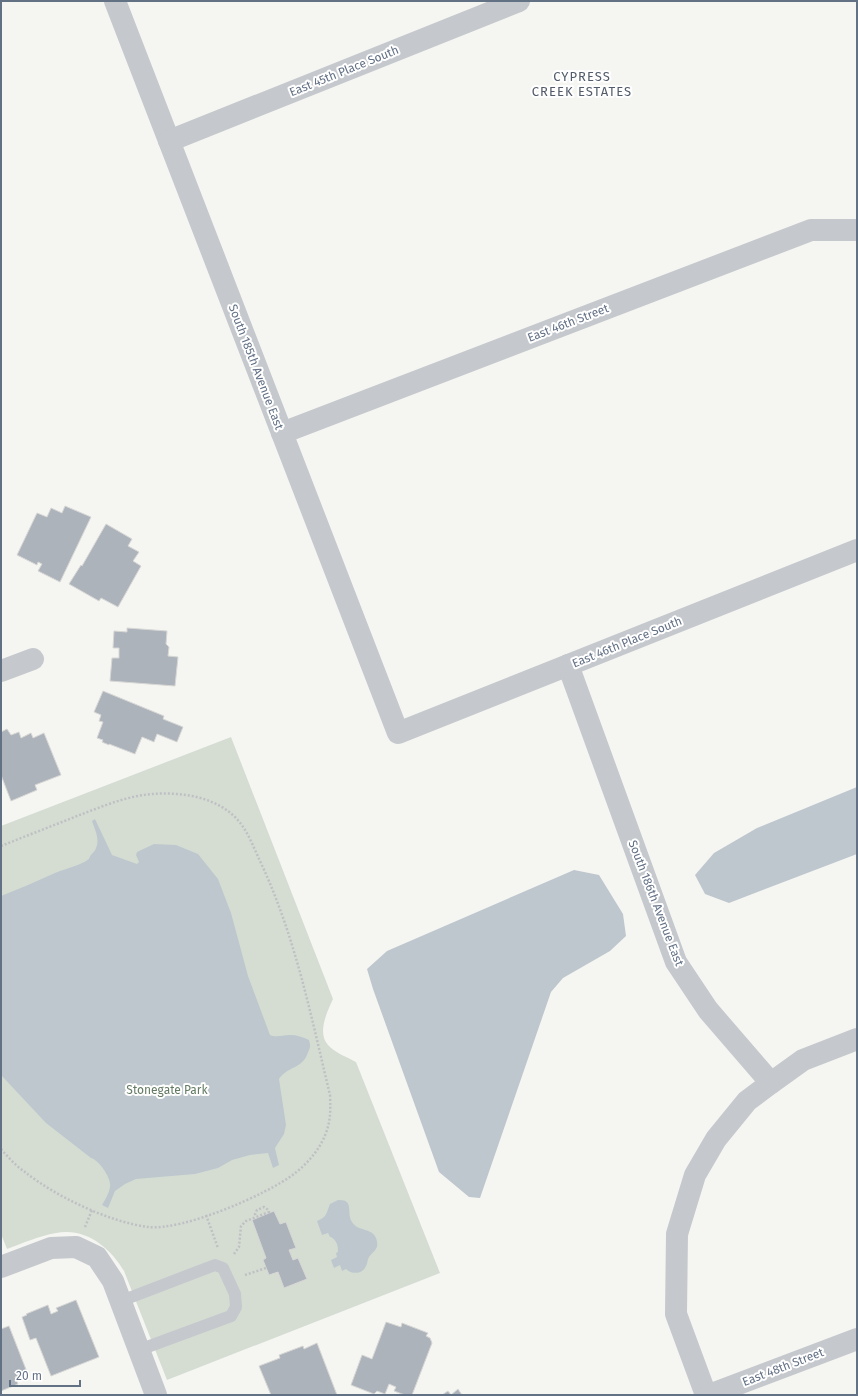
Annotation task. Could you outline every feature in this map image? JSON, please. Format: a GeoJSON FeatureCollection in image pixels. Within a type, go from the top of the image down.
{"type":"FeatureCollection","features":[{"type":"Feature","properties":{"kind":"street","name":"South 185th Avenue East"},"geometry":{"type":"LineString","coordinates":[[115,1],[398,733]]}},
{"type":"Feature","properties":{"kind":"street","name":"East 45th Place South"},"geometry":{"type":"LineString","coordinates":[[169,141],[519,1]]}},
{"type":"Feature","properties":{"kind":"street","name":"East 46th Street"},"geometry":{"type":"LineString","coordinates":[[282,432],[811,230],[857,230]]}},
{"type":"Feature","properties":{"kind":"street","name":"East 46th Place South"},"geometry":{"type":"LineString","coordinates":[[398,733],[857,550]]}},
{"type":"Feature","properties":{"kind":"street"},"geometry":{"type":"LineString","coordinates":[[1,671],[33,659]]}},
{"type":"Feature","properties":{"kind":"street","name":"South 186th Avenue East"},"geometry":{"type":"LineString","coordinates":[[568,665],[676,962],[708,1010],[771,1083]]}},
{"type":"Feature","properties":{"kind":"street"},"geometry":{"type":"LineString","coordinates":[[706,1395],[676,1314],[677,1234],[695,1175],[716,1139],[747,1101],[803,1060],[857,1038]]}},
{"type":"Feature","properties":{"kind":"street"},"geometry":{"type":"LineString","coordinates":[[1,1267],[50,1248],[76,1247],[97,1257],[113,1281],[156,1395]]}},
{"type":"Feature","properties":{"kind":"street","name":"East 48th Street"},"geometry":{"type":"LineString","coordinates":[[709,1395],[857,1339]]}},
{"type":"Feature","properties":{"kind":"lane"},"geometry":{"type":"LineString","coordinates":[[121,1301],[215,1265],[223,1268],[235,1294],[236,1307],[231,1316],[139,1350]]}},
{"type":"Feature","properties":{"kind":"path"},"geometry":{"type":"LineString","coordinates":[[1,846],[111,804],[151,794],[184,794],[210,801],[224,808],[235,817],[247,834],[271,883],[301,974],[330,1095],[331,1116],[327,1133],[318,1149],[294,1174],[242,1202],[194,1220],[151,1227],[136,1225],[104,1215],[67,1198],[46,1187],[24,1172],[1,1149]]}},
{"type":"Feature","properties":{"kind":"path"},"geometry":{"type":"LineString","coordinates":[[223,1268],[240,1247],[242,1226],[246,1221],[269,1212],[264,1207],[256,1210],[256,1217]]}},
{"type":"Feature","properties":{"kind":"path"},"geometry":{"type":"LineString","coordinates":[[206,1215],[220,1253],[223,1268]]}},
{"type":"Feature","properties":{"kind":"path"},"geometry":{"type":"LineString","coordinates":[[230,1281],[266,1268]]}},
{"type":"Feature","properties":{"kind":"green space","name":"Stonegate Park"},"geometry":{"type":"Polygon","coordinates":[[[231,737],[333,999],[324,1022],[323,1035],[328,1045],[334,1050],[356,1062],[440,1273],[167,1380],[124,1271],[112,1254],[96,1241],[77,1233],[56,1233],[7,1249],[1,1234],[1,826],[231,737]]]}},
{"type":"Feature","properties":{"kind":"shaded area"},"geometry":{"type":"Polygon","coordinates":[[[857,787],[857,854],[729,903],[705,894],[695,875],[714,853],[757,828],[857,787]]]}},
{"type":"Feature","properties":{"kind":"shaded area"},"geometry":{"type":"Polygon","coordinates":[[[95,819],[112,855],[137,864],[139,862],[136,855],[137,852],[154,844],[176,845],[198,854],[218,879],[231,913],[248,976],[270,1035],[295,1035],[309,1040],[310,1048],[304,1060],[286,1072],[279,1079],[286,1125],[284,1134],[275,1148],[279,1165],[273,1168],[268,1153],[250,1155],[232,1160],[218,1168],[195,1174],[136,1179],[115,1191],[108,1208],[102,1205],[109,1192],[109,1179],[98,1162],[46,1123],[1,1075],[1,896],[89,859],[97,845],[97,834],[92,821],[95,819]]]}},
{"type":"Feature","properties":{"kind":"shaded area"},"geometry":{"type":"Polygon","coordinates":[[[574,870],[599,875],[623,914],[626,936],[610,951],[563,978],[551,992],[480,1198],[469,1197],[439,1172],[367,969],[387,951],[574,870]]]}},
{"type":"Feature","properties":{"kind":"shaded area"},"geometry":{"type":"Polygon","coordinates":[[[338,1200],[347,1202],[350,1218],[355,1225],[371,1232],[376,1238],[377,1247],[369,1257],[365,1269],[357,1273],[346,1269],[342,1271],[340,1265],[334,1268],[331,1260],[337,1257],[337,1243],[328,1233],[322,1235],[317,1221],[327,1213],[330,1204],[338,1200]]]}},
{"type":"Feature","properties":{"kind":"building"},"geometry":{"type":"Polygon","coordinates":[[[65,506],[91,517],[60,582],[38,571],[42,564],[38,562],[37,565],[17,555],[37,513],[47,517],[51,508],[62,513],[65,506]]]}},
{"type":"Feature","properties":{"kind":"building"},"geometry":{"type":"Polygon","coordinates":[[[106,524],[132,539],[128,546],[139,552],[133,561],[141,566],[118,607],[101,598],[99,601],[69,584],[81,565],[82,566],[106,524]]]}},
{"type":"Feature","properties":{"kind":"building"},"geometry":{"type":"Polygon","coordinates":[[[127,628],[167,631],[166,644],[169,647],[168,656],[178,657],[175,686],[110,681],[112,658],[119,658],[119,648],[113,648],[114,631],[127,632],[127,628]]]}},
{"type":"Feature","properties":{"kind":"building"},"geometry":{"type":"Polygon","coordinates":[[[103,691],[164,716],[163,719],[183,727],[177,742],[157,734],[154,742],[142,737],[135,754],[102,742],[103,740],[97,738],[103,722],[99,721],[101,715],[94,712],[103,691]]]}},
{"type":"Feature","properties":{"kind":"building"},"geometry":{"type":"Polygon","coordinates":[[[7,729],[11,735],[19,732],[21,738],[31,733],[33,738],[44,733],[61,775],[35,785],[37,790],[11,801],[1,775],[1,732],[7,729]]]}},
{"type":"Feature","properties":{"kind":"building"},"geometry":{"type":"Polygon","coordinates":[[[274,1211],[280,1224],[286,1222],[296,1248],[289,1250],[293,1260],[298,1258],[307,1279],[284,1288],[278,1272],[269,1275],[263,1260],[266,1258],[252,1220],[274,1211]]]}},
{"type":"Feature","properties":{"kind":"building"},"geometry":{"type":"Polygon","coordinates":[[[76,1300],[99,1357],[51,1376],[36,1338],[30,1340],[22,1317],[48,1305],[51,1314],[58,1311],[56,1308],[76,1300]]]}},
{"type":"Feature","properties":{"kind":"building"},"geometry":{"type":"Polygon","coordinates":[[[386,1322],[401,1327],[402,1323],[428,1333],[426,1336],[430,1338],[432,1343],[412,1395],[405,1395],[394,1391],[396,1387],[389,1384],[385,1394],[377,1391],[374,1394],[351,1385],[362,1355],[372,1359],[386,1322]]]}},
{"type":"Feature","properties":{"kind":"building"},"geometry":{"type":"Polygon","coordinates":[[[9,1326],[27,1372],[15,1377],[18,1384],[1,1391],[1,1329],[9,1326]]]}},
{"type":"Feature","properties":{"kind":"building"},"geometry":{"type":"Polygon","coordinates":[[[317,1343],[337,1395],[271,1395],[259,1366],[280,1358],[279,1355],[303,1346],[304,1349],[317,1343]]]}},
{"type":"Feature","properties":{"kind":"building"},"geometry":{"type":"Polygon","coordinates":[[[458,1389],[462,1395],[451,1395],[458,1389]]]}},
{"type":"Feature","properties":{"kind":"building"},"geometry":{"type":"Polygon","coordinates":[[[448,1391],[451,1395],[442,1395],[448,1391]]]}},
{"type":"Feature","properties":{"kind":"district","name":"CYPRESS CREEK ESTATES"},"geometry":{"type":"Point","coordinates":[582,84]}}]}
